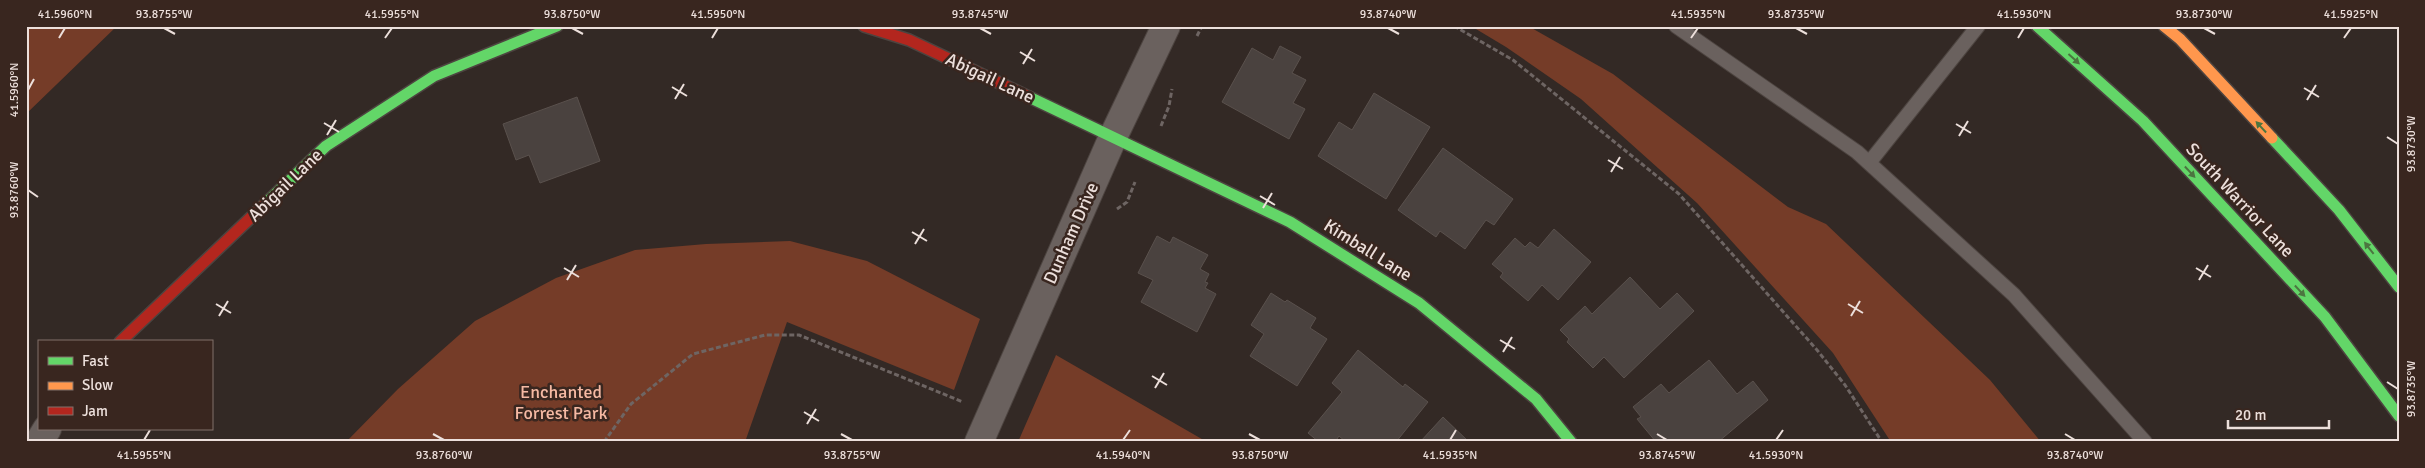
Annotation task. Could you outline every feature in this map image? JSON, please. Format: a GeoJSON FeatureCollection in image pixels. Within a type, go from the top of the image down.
{"type":"FeatureCollection","features":[{"type":"Feature","properties":{"kind":"street","name":"Abigail Lane"},"geometry":{"type":"LineString","coordinates":[[864,26],[909,40],[1113,137]]}},
{"type":"Feature","properties":{"kind":"street","name":"Dunham Drive"},"geometry":{"type":"LineString","coordinates":[[979,442],[1113,137],[1166,26]]}},
{"type":"Feature","properties":{"kind":"street","name":"South Warrior Lane"},"geometry":{"type":"LineString","coordinates":[[2037,26],[2156,135],[2324,317],[2399,416]]}},
{"type":"Feature","properties":{"kind":"street"},"geometry":{"type":"LineString","coordinates":[[2164,26],[2180,39],[2339,210],[2399,287]]}},
{"type":"Feature","properties":{"kind":"street","name":"Abigail Lane"},"geometry":{"type":"LineString","coordinates":[[122,340],[326,146],[434,76],[554,27]]}},
{"type":"Feature","properties":{"kind":"street","name":"Kimball Lane"},"geometry":{"type":"LineString","coordinates":[[1113,137],[1290,222],[1419,304],[1536,399],[1571,442]]}},
{"type":"Feature","properties":{"kind":"street"},"geometry":{"type":"LineString","coordinates":[[39,442],[46,430]]}},
{"type":"Feature","properties":{"kind":"lane"},"geometry":{"type":"LineString","coordinates":[[1676,26],[1857,152],[2014,295],[2144,442]]}},
{"type":"Feature","properties":{"kind":"lane"},"geometry":{"type":"LineString","coordinates":[[1869,163],[1978,26]]}},
{"type":"Feature","properties":{"kind":"path"},"geometry":{"type":"LineString","coordinates":[[1454,26],[1513,60],[1679,194],[1818,350],[1845,385],[1882,442]]}},
{"type":"Feature","properties":{"kind":"path"},"geometry":{"type":"LineString","coordinates":[[604,442],[631,404],[693,354],[764,335],[800,335],[991,413]]}},
{"type":"Feature","properties":{"kind":"green space"},"geometry":{"type":"Polygon","coordinates":[[[26,26],[117,26],[26,114],[26,26]]]}},
{"type":"Feature","properties":{"kind":"green space"},"geometry":{"type":"Polygon","coordinates":[[[1471,26],[1528,26],[1613,74],[1788,207],[1826,224],[1990,380],[2041,442],[1891,442],[1833,353],[1697,203],[1581,99],[1506,47],[1471,26]]]}},
{"type":"Feature","properties":{"kind":"green space","name":"Enchanted Forrest Park"},"geometry":{"type":"Polygon","coordinates":[[[790,241],[867,261],[980,319],[954,390],[787,322],[745,442],[346,442],[398,389],[475,321],[556,278],[635,250],[706,244],[790,241]]]}},
{"type":"Feature","properties":{"kind":"green space"},"geometry":{"type":"Polygon","coordinates":[[[1056,355],[1207,442],[1018,442],[1056,355]]]}},
{"type":"Feature","properties":{"kind":"building"},"geometry":{"type":"Polygon","coordinates":[[[1280,46],[1301,57],[1292,73],[1306,80],[1293,103],[1305,109],[1289,139],[1222,102],[1252,48],[1273,60],[1280,46]]]}},
{"type":"Feature","properties":{"kind":"building"},"geometry":{"type":"Polygon","coordinates":[[[1374,93],[1430,127],[1386,199],[1318,156],[1339,122],[1352,130],[1374,93]]]}},
{"type":"Feature","properties":{"kind":"building"},"geometry":{"type":"Polygon","coordinates":[[[577,97],[600,161],[540,183],[529,155],[516,160],[503,124],[577,97]]]}},
{"type":"Feature","properties":{"kind":"building"},"geometry":{"type":"Polygon","coordinates":[[[1443,148],[1513,199],[1494,225],[1486,220],[1465,249],[1440,231],[1436,237],[1398,210],[1443,148]]]}},
{"type":"Feature","properties":{"kind":"building"},"geometry":{"type":"Polygon","coordinates":[[[1554,229],[1591,262],[1558,300],[1542,285],[1528,301],[1500,277],[1503,273],[1492,264],[1515,238],[1525,247],[1530,242],[1538,248],[1554,229]]]}},
{"type":"Feature","properties":{"kind":"building"},"geometry":{"type":"Polygon","coordinates":[[[1157,236],[1170,243],[1173,237],[1208,255],[1200,269],[1209,274],[1205,282],[1208,283],[1205,288],[1216,294],[1197,332],[1141,302],[1153,280],[1138,273],[1157,236]]]}},
{"type":"Feature","properties":{"kind":"building"},"geometry":{"type":"Polygon","coordinates":[[[1630,277],[1660,309],[1677,293],[1694,311],[1624,378],[1604,357],[1593,368],[1567,342],[1569,339],[1560,330],[1585,306],[1592,314],[1630,277]]]}},
{"type":"Feature","properties":{"kind":"building"},"geometry":{"type":"Polygon","coordinates":[[[1271,293],[1285,302],[1287,300],[1316,318],[1310,328],[1327,339],[1297,386],[1250,356],[1264,334],[1251,325],[1271,293]]]}},
{"type":"Feature","properties":{"kind":"building"},"geometry":{"type":"Polygon","coordinates":[[[1358,350],[1403,387],[1405,384],[1428,402],[1396,442],[1346,442],[1339,436],[1335,442],[1319,442],[1308,433],[1342,392],[1332,383],[1358,350]]]}},
{"type":"Feature","properties":{"kind":"building"},"geometry":{"type":"Polygon","coordinates":[[[1709,360],[1737,394],[1753,381],[1768,400],[1718,442],[1656,442],[1637,419],[1641,417],[1633,407],[1661,384],[1669,393],[1709,360]]]}},
{"type":"Feature","properties":{"kind":"building"},"geometry":{"type":"Polygon","coordinates":[[[1443,417],[1469,442],[1420,442],[1443,417]]]}},
{"type":"Feature","properties":{"kind":"traffic: fast"},"geometry":{"type":"LineString","coordinates":[[264,205],[326,146],[434,76],[557,26]]}},
{"type":"Feature","properties":{"kind":"traffic: fast"},"geometry":{"type":"LineString","coordinates":[[2037,26],[2143,121],[2325,317],[2399,416]]}},
{"type":"Feature","properties":{"kind":"traffic: fast"},"geometry":{"type":"LineString","coordinates":[[1029,97],[1290,222],[1419,303],[1536,399],[1571,442]]}},
{"type":"Feature","properties":{"kind":"traffic: fast"},"geometry":{"type":"LineString","coordinates":[[2272,138],[2339,210],[2399,287]]}},
{"type":"Feature","properties":{"kind":"traffic: slow"},"geometry":{"type":"LineString","coordinates":[[2164,26],[2180,39],[2272,138]]}},
{"type":"Feature","properties":{"kind":"traffic: jam"},"geometry":{"type":"LineString","coordinates":[[864,26],[909,40],[1029,97]]}},
{"type":"Feature","properties":{"kind":"traffic: jam"},"geometry":{"type":"LineString","coordinates":[[122,340],[264,205]]}}]}
